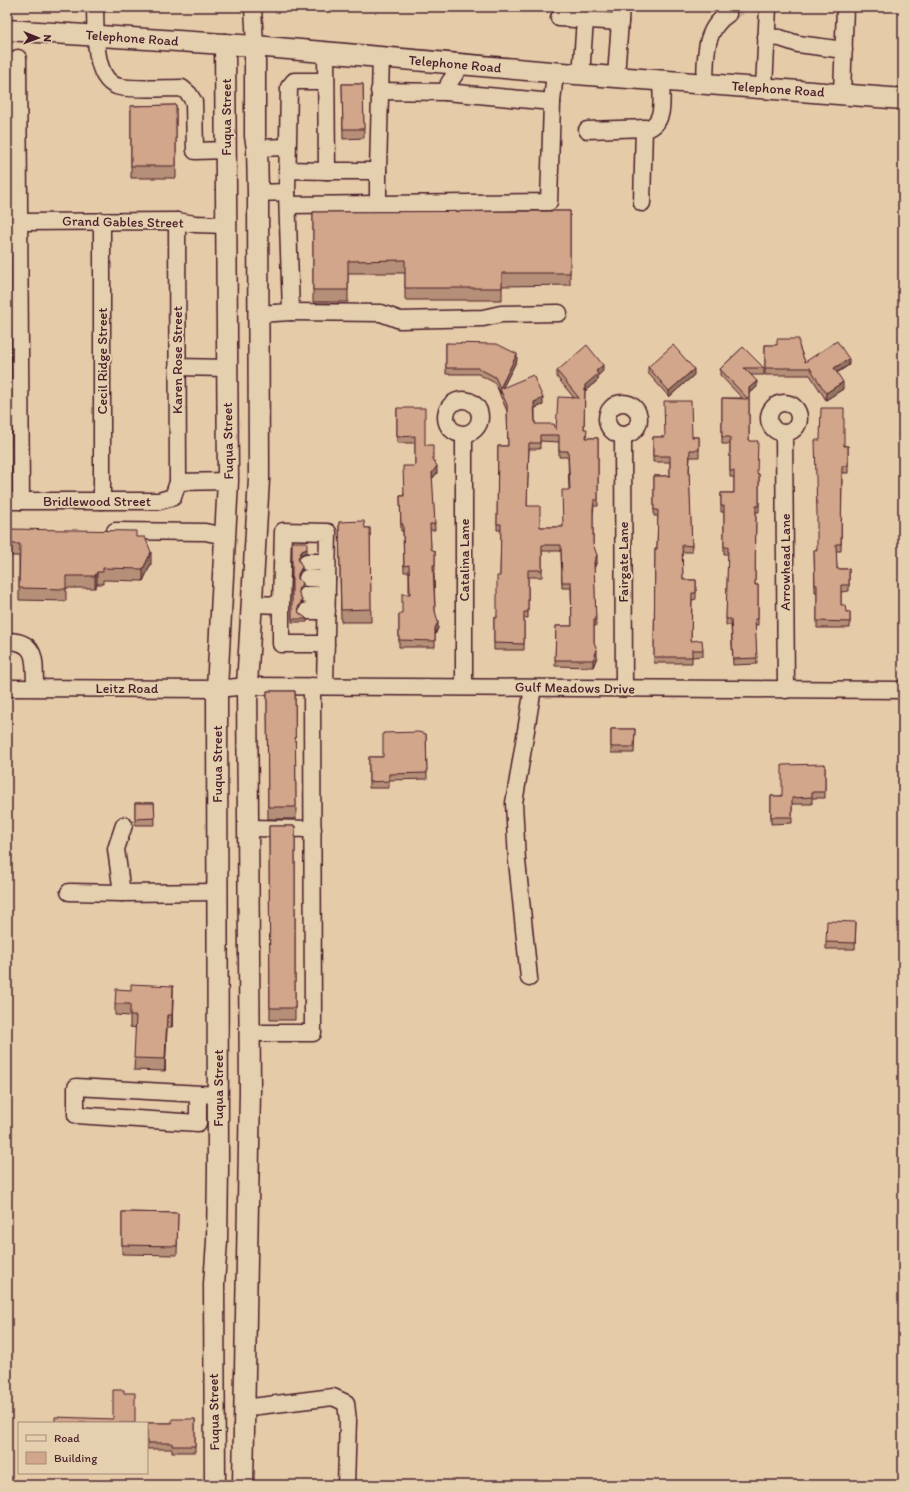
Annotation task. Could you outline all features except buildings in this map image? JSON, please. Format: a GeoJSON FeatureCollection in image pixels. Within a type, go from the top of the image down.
{"type":"FeatureCollection","features":[{"type":"Feature","properties":{"kind":"main road","name":"Telephone Road"},"geometry":{"type":"LineString","coordinates":[[7,30],[254,46],[556,73],[903,99]]}},
{"type":"Feature","properties":{"kind":"main road","name":"Fuqua Street"},"geometry":{"type":"LineString","coordinates":[[215,1485],[213,1358],[214,1284],[217,1233],[218,1095],[217,689],[228,481],[225,44]]}},
{"type":"Feature","properties":{"kind":"main road","name":"Fuqua Street"},"geometry":{"type":"LineString","coordinates":[[242,1485],[250,1090],[247,686],[253,604],[259,479],[258,193],[257,148],[255,136],[254,46]]}},
{"type":"Feature","properties":{"kind":"main road"},"geometry":{"type":"LineString","coordinates":[[226,269],[258,270]]}},
{"type":"Feature","properties":{"kind":"main road"},"geometry":{"type":"LineString","coordinates":[[228,481],[259,479]]}},
{"type":"Feature","properties":{"kind":"main road"},"geometry":{"type":"LineString","coordinates":[[217,892],[248,892]]}},
{"type":"Feature","properties":{"kind":"main road"},"geometry":{"type":"LineString","coordinates":[[218,1095],[250,1090]]}},
{"type":"Feature","properties":{"kind":"main road"},"geometry":{"type":"LineString","coordinates":[[214,1284],[246,1285]]}},
{"type":"Feature","properties":{"kind":"street"},"geometry":{"type":"LineString","coordinates":[[95,7],[98,60],[109,82],[119,87],[182,88],[189,94],[194,102],[195,151],[226,150]]}},
{"type":"Feature","properties":{"kind":"street"},"geometry":{"type":"LineString","coordinates":[[253,7],[254,46]]}},
{"type":"Feature","properties":{"kind":"street"},"geometry":{"type":"LineString","coordinates":[[764,88],[768,7]]}},
{"type":"Feature","properties":{"kind":"street"},"geometry":{"type":"LineString","coordinates":[[842,94],[845,7]]}},
{"type":"Feature","properties":{"kind":"street"},"geometry":{"type":"LineString","coordinates":[[559,18],[585,20],[620,14],[616,77]]}},
{"type":"Feature","properties":{"kind":"street"},"geometry":{"type":"LineString","coordinates":[[705,84],[706,45],[713,28],[728,14]]}},
{"type":"Feature","properties":{"kind":"street"},"geometry":{"type":"LineString","coordinates":[[581,74],[585,20]]}},
{"type":"Feature","properties":{"kind":"street"},"geometry":{"type":"LineString","coordinates":[[766,37],[780,38],[798,44],[844,50]]}},
{"type":"Feature","properties":{"kind":"street"},"geometry":{"type":"LineString","coordinates":[[326,52],[327,171]]}},
{"type":"Feature","properties":{"kind":"street"},"geometry":{"type":"LineString","coordinates":[[378,203],[381,57]]}},
{"type":"Feature","properties":{"kind":"street"},"geometry":{"type":"LineString","coordinates":[[14,501],[14,343],[19,222],[18,58]]}},
{"type":"Feature","properties":{"kind":"street"},"geometry":{"type":"LineString","coordinates":[[446,92],[449,83],[462,64]]}},
{"type":"Feature","properties":{"kind":"street"},"geometry":{"type":"LineString","coordinates":[[258,193],[287,198],[378,203],[549,202],[552,102],[556,73]]}},
{"type":"Feature","properties":{"kind":"street"},"geometry":{"type":"LineString","coordinates":[[587,130],[644,128],[655,126],[659,121],[661,80]]}},
{"type":"Feature","properties":{"kind":"street"},"geometry":{"type":"LineString","coordinates":[[290,312],[287,198],[289,86],[294,81],[326,81]]}},
{"type":"Feature","properties":{"kind":"street"},"geometry":{"type":"LineString","coordinates":[[380,91],[446,92],[552,102]]}},
{"type":"Feature","properties":{"kind":"street"},"geometry":{"type":"LineString","coordinates":[[642,203],[644,128]]}},
{"type":"Feature","properties":{"kind":"street"},"geometry":{"type":"LineString","coordinates":[[257,148],[287,147]]}},
{"type":"Feature","properties":{"kind":"street"},"geometry":{"type":"LineString","coordinates":[[287,170],[378,171]]}},
{"type":"Feature","properties":{"kind":"street","name":"Cecil Ridge Street"},"geometry":{"type":"LineString","coordinates":[[102,221],[102,501]]}},
{"type":"Feature","properties":{"kind":"street","name":"Grand Gables Street"},"geometry":{"type":"LineString","coordinates":[[19,222],[177,221],[195,224],[226,225]]}},
{"type":"Feature","properties":{"kind":"street","name":"Karen Rose Street"},"geometry":{"type":"LineString","coordinates":[[173,497],[178,482],[177,221]]}},
{"type":"Feature","properties":{"kind":"street"},"geometry":{"type":"LineString","coordinates":[[258,314],[290,312],[381,313],[400,320],[483,318],[501,314],[559,313]]}},
{"type":"Feature","properties":{"kind":"street"},"geometry":{"type":"LineString","coordinates":[[177,368],[227,368]]}},
{"type":"Feature","properties":{"kind":"street","name":"Arrowhead Lane"},"geometry":{"type":"LineString","coordinates":[[784,433],[786,690]]}},
{"type":"Feature","properties":{"kind":"street","name":"Catalina Lane"},"geometry":{"type":"LineString","coordinates":[[464,435],[464,686]]}},
{"type":"Feature","properties":{"kind":"street","name":"Fairgate Lane"},"geometry":{"type":"LineString","coordinates":[[623,435],[624,688]]}},
{"type":"Feature","properties":{"kind":"street"},"geometry":{"type":"LineString","coordinates":[[178,482],[228,481]]}},
{"type":"Feature","properties":{"kind":"street","name":"Bridlewood Street"},"geometry":{"type":"LineString","coordinates":[[14,501],[160,501],[173,497]]}},
{"type":"Feature","properties":{"kind":"street"},"geometry":{"type":"LineString","coordinates":[[102,531],[205,532],[225,536]]}},
{"type":"Feature","properties":{"kind":"street"},"geometry":{"type":"LineString","coordinates":[[250,1033],[313,1032],[313,829],[319,686],[326,644],[328,532],[283,531],[294,561],[294,578],[292,603],[281,644],[326,644]]}},
{"type":"Feature","properties":{"kind":"street"},"geometry":{"type":"LineString","coordinates":[[294,561],[328,562]]}},
{"type":"Feature","properties":{"kind":"street"},"geometry":{"type":"LineString","coordinates":[[294,578],[327,579]]}},
{"type":"Feature","properties":{"kind":"street"},"geometry":{"type":"LineString","coordinates":[[253,604],[292,603],[327,595]]}},
{"type":"Feature","properties":{"kind":"street"},"geometry":{"type":"LineString","coordinates":[[292,603],[327,611]]}},
{"type":"Feature","properties":{"kind":"street"},"geometry":{"type":"LineString","coordinates":[[7,641],[18,641],[29,648],[34,657],[35,687]]}},
{"type":"Feature","properties":{"kind":"street","name":"Gulf Meadows Drive"},"geometry":{"type":"LineString","coordinates":[[247,686],[464,686],[533,688],[903,690]]}},
{"type":"Feature","properties":{"kind":"street","name":"Leitz Road"},"geometry":{"type":"LineString","coordinates":[[7,688],[217,689],[247,686]]}},
{"type":"Feature","properties":{"kind":"street"},"geometry":{"type":"LineString","coordinates":[[529,978],[517,861],[514,803],[533,688]]}},
{"type":"Feature","properties":{"kind":"street"},"geometry":{"type":"LineString","coordinates":[[122,893],[116,849],[124,825]]}},
{"type":"Feature","properties":{"kind":"street"},"geometry":{"type":"LineString","coordinates":[[248,828],[313,829]]}},
{"type":"Feature","properties":{"kind":"street"},"geometry":{"type":"LineString","coordinates":[[69,892],[217,892]]}},
{"type":"Feature","properties":{"kind":"street"},"geometry":{"type":"LineString","coordinates":[[198,1094],[198,1123],[76,1115],[76,1087],[218,1095]]}},
{"type":"Feature","properties":{"kind":"street"},"geometry":{"type":"LineString","coordinates":[[244,1408],[333,1397],[346,1403],[348,1421],[346,1485]]}},
{"type":"Feature","properties":{"kind":"tunnel"},"geometry":{"type":"LineString","coordinates":[[728,14],[740,7]]}}]}
